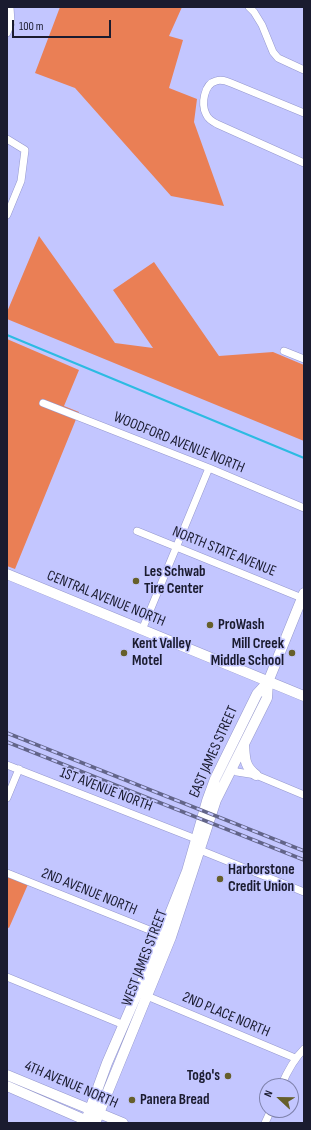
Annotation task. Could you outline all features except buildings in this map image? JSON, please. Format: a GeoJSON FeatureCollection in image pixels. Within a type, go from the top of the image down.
{"type":"FeatureCollection","features":[{"type":"Feature","properties":{"kind":"main road","name":"CENTRAL AVENUE NORTH"},"geometry":{"type":"LineString","coordinates":[[7,574],[304,696]]}},
{"type":"Feature","properties":{"kind":"main road","name":"EAST JAMES STREET"},"geometry":{"type":"LineString","coordinates":[[216,800],[267,698],[268,682],[303,595]]}},
{"type":"Feature","properties":{"kind":"main road","name":"EAST JAMES STREET"},"geometry":{"type":"LineString","coordinates":[[196,839],[207,801],[222,764],[257,694],[268,682]]}},
{"type":"Feature","properties":{"kind":"main road"},"geometry":{"type":"LineString","coordinates":[[244,743],[246,763],[250,771],[256,775]]}},
{"type":"Feature","properties":{"kind":"main road","name":"WEST JAMES STREET"},"geometry":{"type":"LineString","coordinates":[[90,1122],[147,996],[171,936],[216,800]]}},
{"type":"Feature","properties":{"kind":"main road","name":"WEST JAMES STREET"},"geometry":{"type":"LineString","coordinates":[[95,1111],[107,1063],[162,935],[187,871],[196,839]]}},
{"type":"Feature","properties":{"kind":"main road"},"geometry":{"type":"LineString","coordinates":[[147,996],[145,990],[155,963],[154,955]]}},
{"type":"Feature","properties":{"kind":"main road","name":"4TH AVENUE NORTH"},"geometry":{"type":"LineString","coordinates":[[7,1075],[123,1123]]}},
{"type":"Feature","properties":{"kind":"main road","name":"4TH AVENUE NORTH"},"geometry":{"type":"LineString","coordinates":[[7,1086],[90,1122]]}},
{"type":"Feature","properties":{"kind":"street"},"geometry":{"type":"LineString","coordinates":[[7,33],[10,23],[10,7]]}},
{"type":"Feature","properties":{"kind":"street"},"geometry":{"type":"LineString","coordinates":[[249,7],[262,25],[273,52],[278,58],[304,70]]}},
{"type":"Feature","properties":{"kind":"street"},"geometry":{"type":"LineString","coordinates":[[304,113],[226,82],[215,81],[209,85],[207,89],[203,105],[205,113],[217,124],[304,163]]}},
{"type":"Feature","properties":{"kind":"street"},"geometry":{"type":"LineString","coordinates":[[7,139],[25,150],[21,181],[7,215]]}},
{"type":"Feature","properties":{"kind":"street"},"geometry":{"type":"LineString","coordinates":[[284,351],[304,360]]}},
{"type":"Feature","properties":{"kind":"street","name":"WOODFORD AVENUE NORTH"},"geometry":{"type":"LineString","coordinates":[[44,403],[209,468],[304,508]]}},
{"type":"Feature","properties":{"kind":"street"},"geometry":{"type":"LineString","coordinates":[[142,630],[209,468]]}},
{"type":"Feature","properties":{"kind":"street","name":"NORTH STATE AVENUE"},"geometry":{"type":"LineString","coordinates":[[137,531],[303,595]]}},
{"type":"Feature","properties":{"kind":"street","name":"1ST AVENUE NORTH"},"geometry":{"type":"LineString","coordinates":[[7,765],[196,839]]}},
{"type":"Feature","properties":{"kind":"street"},"geometry":{"type":"LineString","coordinates":[[7,798],[19,769]]}},
{"type":"Feature","properties":{"kind":"street"},"geometry":{"type":"LineString","coordinates":[[231,769],[237,772],[256,775],[304,795]]}},
{"type":"Feature","properties":{"kind":"street"},"geometry":{"type":"LineString","coordinates":[[200,850],[304,892]]}},
{"type":"Feature","properties":{"kind":"street","name":"2ND AVENUE NORTH"},"geometry":{"type":"LineString","coordinates":[[7,873],[162,935]]}},
{"type":"Feature","properties":{"kind":"street"},"geometry":{"type":"LineString","coordinates":[[7,978],[124,1025]]}},
{"type":"Feature","properties":{"kind":"street","name":"2ND PLACE NORTH"},"geometry":{"type":"LineString","coordinates":[[147,996],[295,1058]]}},
{"type":"Feature","properties":{"kind":"street"},"geometry":{"type":"LineString","coordinates":[[284,1078],[295,1058],[304,1049]]}},
{"type":"Feature","properties":{"kind":"shaded area"},"geometry":{"type":"Polygon","coordinates":[[[60,7],[182,7],[169,36],[183,40],[169,88],[197,99],[194,122],[224,206],[171,196],[75,88],[35,73],[60,7]]]}},
{"type":"Feature","properties":{"kind":"shaded area"},"geometry":{"type":"Polygon","coordinates":[[[39,236],[115,343],[153,348],[113,290],[154,262],[219,356],[273,352],[304,365],[304,441],[7,319],[7,312],[39,236]]]}},
{"type":"Feature","properties":{"kind":"shaded area"},"geometry":{"type":"Polygon","coordinates":[[[7,339],[79,370],[64,406],[79,412],[15,569],[7,566],[7,339]]]}},
{"type":"Feature","properties":{"kind":"shaded area"},"geometry":{"type":"Polygon","coordinates":[[[7,873],[29,882],[9,928],[7,927],[7,873]]]}},
{"type":"Feature","properties":{"kind":"waterway"},"geometry":{"type":"LineString","coordinates":[[7,335],[304,458]]}},
{"type":"Feature","properties":{"kind":"railway"},"geometry":{"type":"LineString","coordinates":[[7,733],[304,851]]}},
{"type":"Feature","properties":{"kind":"railway"},"geometry":{"type":"LineString","coordinates":[[7,742],[304,860]]}},
{"type":"Feature","properties":{"kind":"place","name":"Les Schwab Tire Center"},"geometry":{"type":"Point","coordinates":[136,581]}},
{"type":"Feature","properties":{"kind":"place","name":"ProWash"},"geometry":{"type":"Point","coordinates":[210,625]}},
{"type":"Feature","properties":{"kind":"place","name":"Kent Valley Motel"},"geometry":{"type":"Point","coordinates":[124,653]}},
{"type":"Feature","properties":{"kind":"place","name":"Mill Creek Middle School"},"geometry":{"type":"Point","coordinates":[292,653]}},
{"type":"Feature","properties":{"kind":"place","name":"Harborstone Credit Union"},"geometry":{"type":"Point","coordinates":[220,879]}},
{"type":"Feature","properties":{"kind":"place","name":"Togo's"},"geometry":{"type":"Point","coordinates":[228,1076]}},
{"type":"Feature","properties":{"kind":"place","name":"Panera Bread"},"geometry":{"type":"Point","coordinates":[132,1100]}}]}
